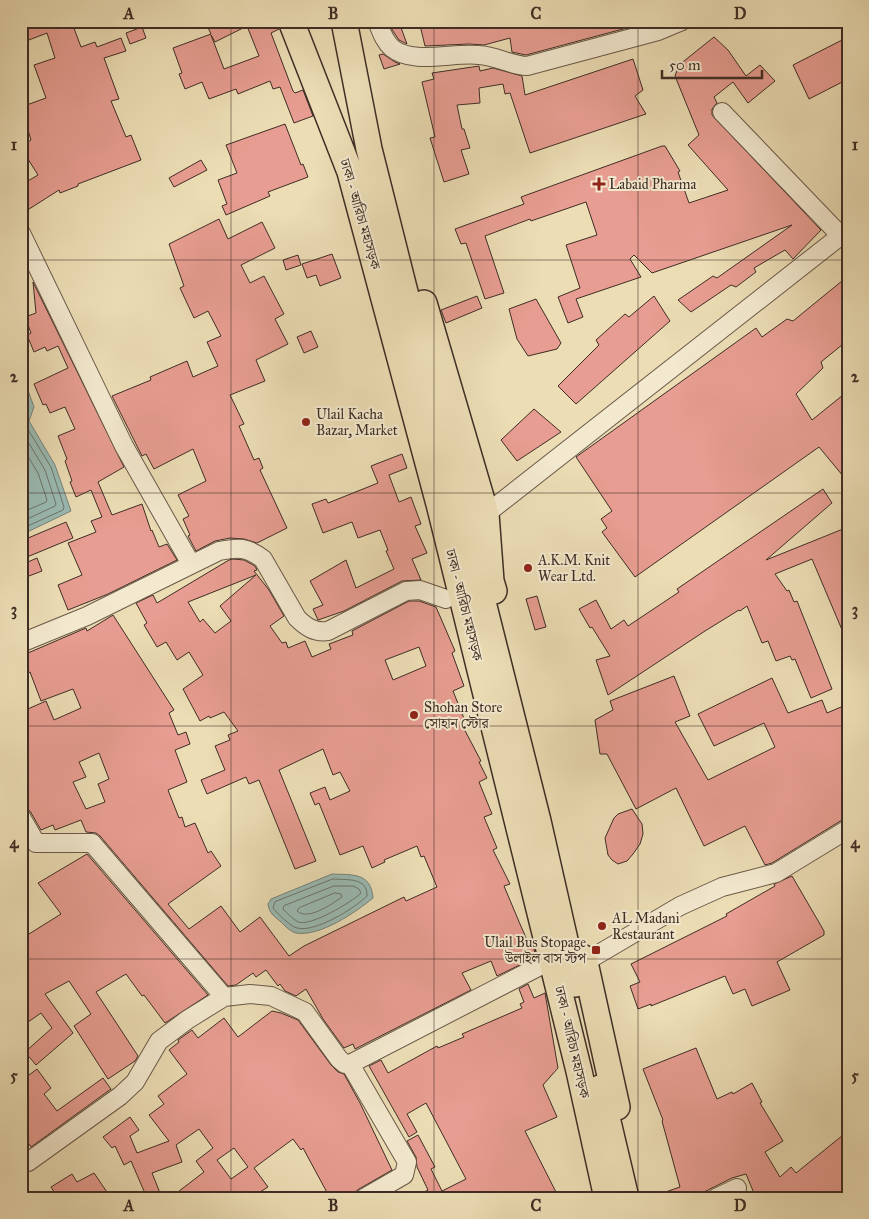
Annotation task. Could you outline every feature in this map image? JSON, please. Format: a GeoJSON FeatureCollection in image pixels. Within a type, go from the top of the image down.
{"type":"FeatureCollection","features":[{"type":"Feature","properties":{"kind":"highway","name":"ঢাকা - আরিচা মহাসড়ক"},"geometry":{"type":"LineString","coordinates":[[291,21],[350,172],[439,504],[572,1043],[615,1190]]}},
{"type":"Feature","properties":{"kind":"highway","name":"ঢাকা - আরিচা মহাসড়ক"},"geometry":{"type":"LineString","coordinates":[[344,21],[369,149],[538,821],[615,1190]]}},
{"type":"Feature","properties":{"kind":"highway"},"geometry":{"type":"LineString","coordinates":[[369,149],[391,190],[486,514],[491,581],[543,784],[622,1129],[615,1190]]}},
{"type":"Feature","properties":{"kind":"highway"},"geometry":{"type":"LineString","coordinates":[[350,172],[352,230],[446,599],[564,1078],[574,1116],[615,1190]]}},
{"type":"Feature","properties":{"kind":"street"},"geometry":{"type":"LineString","coordinates":[[377,21],[385,41],[392,49],[404,54],[424,57],[476,54],[492,56],[515,66],[527,66],[658,31],[682,21]]}},
{"type":"Feature","properties":{"kind":"street"},"geometry":{"type":"LineString","coordinates":[[486,514],[844,233],[722,112]]}},
{"type":"Feature","properties":{"kind":"street"},"geometry":{"type":"LineString","coordinates":[[21,232],[124,446],[191,564]]}},
{"type":"Feature","properties":{"kind":"street"},"geometry":{"type":"LineString","coordinates":[[21,643],[88,616],[219,551],[237,547],[256,554],[263,559],[297,618],[308,628],[321,632],[328,631],[406,591],[420,590],[446,599]]}},
{"type":"Feature","properties":{"kind":"street"},"geometry":{"type":"LineString","coordinates":[[21,817],[36,842],[92,842],[224,997]]}},
{"type":"Feature","properties":{"kind":"street"},"geometry":{"type":"LineString","coordinates":[[585,962],[680,906],[722,887],[776,873],[848,829]]}},
{"type":"Feature","properties":{"kind":"street"},"geometry":{"type":"LineString","coordinates":[[23,1160],[120,1096],[135,1082],[159,1041],[186,1020],[224,997],[250,994],[271,996],[305,1012],[339,1059],[345,1064],[350,1064],[538,967]]}},
{"type":"Feature","properties":{"kind":"street"},"geometry":{"type":"LineString","coordinates":[[350,1064],[407,1162],[404,1175],[364,1198]]}},
{"type":"Feature","properties":{"kind":"street"},"geometry":{"type":"LineString","coordinates":[[716,1198],[737,1188]]}},
{"type":"Feature","properties":{"kind":"water"},"geometry":{"type":"Polygon","coordinates":[[[21,371],[34,407],[29,421],[55,465],[71,511],[21,535],[21,371]]]}},
{"type":"Feature","properties":{"kind":"water"},"geometry":{"type":"Polygon","coordinates":[[[332,874],[353,875],[364,879],[369,883],[373,898],[337,922],[306,933],[292,931],[271,912],[268,904],[271,899],[332,874]]]}},
{"type":"Feature","properties":{"kind":"building"},"geometry":{"type":"Polygon","coordinates":[[[21,21],[74,21],[72,23],[81,47],[95,42],[97,47],[121,38],[126,51],[104,58],[119,99],[111,101],[126,137],[131,135],[141,160],[78,184],[78,186],[60,193],[59,190],[26,211],[21,203],[21,185],[38,175],[21,148],[21,146],[31,140],[21,107],[46,98],[34,65],[55,58],[47,33],[21,43],[21,21]]]}},
{"type":"Feature","properties":{"kind":"building"},"geometry":{"type":"Polygon","coordinates":[[[205,21],[277,21],[279,29],[271,33],[293,91],[295,93],[303,90],[313,116],[294,123],[280,87],[273,89],[270,81],[238,94],[236,89],[209,99],[202,82],[185,89],[179,74],[182,73],[173,48],[211,34],[205,21]],[[247,26],[215,42],[211,35],[224,69],[259,56],[247,26]]]}},
{"type":"Feature","properties":{"kind":"building"},"geometry":{"type":"Polygon","coordinates":[[[419,21],[653,21],[526,55],[512,52],[510,38],[484,45],[425,46],[419,21]]]}},
{"type":"Feature","properties":{"kind":"building"},"geometry":{"type":"Polygon","coordinates":[[[400,25],[407,44],[399,40],[391,28],[400,25]]]}},
{"type":"Feature","properties":{"kind":"building"},"geometry":{"type":"Polygon","coordinates":[[[142,27],[146,38],[130,44],[126,33],[142,27]]]}},
{"type":"Feature","properties":{"kind":"building"},"geometry":{"type":"Polygon","coordinates":[[[714,37],[728,50],[746,76],[760,65],[775,81],[748,103],[733,82],[714,97],[717,103],[712,109],[712,115],[821,230],[793,259],[785,250],[754,268],[756,272],[736,287],[731,285],[691,312],[678,300],[713,276],[717,278],[792,225],[652,273],[634,255],[630,259],[641,277],[576,299],[583,317],[568,323],[558,297],[580,288],[566,245],[597,235],[586,202],[531,221],[530,219],[485,236],[504,293],[485,299],[466,243],[461,244],[455,229],[524,204],[521,197],[662,146],[665,146],[680,171],[678,172],[689,203],[728,190],[688,145],[699,135],[675,76],[679,65],[714,37]]]}},
{"type":"Feature","properties":{"kind":"building"},"geometry":{"type":"Polygon","coordinates":[[[848,37],[848,79],[809,99],[793,65],[848,37]]]}},
{"type":"Feature","properties":{"kind":"building"},"geometry":{"type":"Polygon","coordinates":[[[383,54],[400,64],[384,69],[379,55],[383,54]]]}},
{"type":"Feature","properties":{"kind":"building"},"geometry":{"type":"Polygon","coordinates":[[[633,59],[643,90],[635,96],[646,114],[530,153],[510,93],[505,94],[503,84],[479,88],[480,103],[457,105],[462,129],[464,129],[470,148],[461,150],[469,174],[444,182],[430,138],[435,137],[422,82],[434,79],[432,73],[479,66],[480,71],[493,68],[522,76],[525,95],[633,59]]]}},
{"type":"Feature","properties":{"kind":"building"},"geometry":{"type":"Polygon","coordinates":[[[285,124],[301,165],[303,164],[308,177],[268,192],[270,196],[226,215],[222,206],[227,204],[218,180],[237,173],[226,145],[285,124]]]}},
{"type":"Feature","properties":{"kind":"building"},"geometry":{"type":"Polygon","coordinates":[[[201,160],[207,170],[174,187],[169,178],[201,160]]]}},
{"type":"Feature","properties":{"kind":"building"},"geometry":{"type":"Polygon","coordinates":[[[219,219],[228,239],[262,222],[275,248],[241,265],[250,283],[264,276],[284,314],[275,319],[288,344],[256,360],[265,381],[230,395],[244,424],[239,426],[254,460],[259,458],[263,468],[260,470],[287,528],[257,543],[244,539],[230,538],[215,541],[196,551],[188,536],[190,535],[183,519],[189,516],[178,495],[206,481],[193,449],[154,469],[146,454],[142,456],[112,396],[151,380],[150,377],[187,361],[193,377],[218,366],[207,342],[221,336],[208,311],[194,318],[180,288],[184,286],[169,244],[219,219]]]}},
{"type":"Feature","properties":{"kind":"building"},"geometry":{"type":"Polygon","coordinates":[[[332,254],[341,278],[320,286],[316,275],[307,278],[302,264],[332,254]]]}},
{"type":"Feature","properties":{"kind":"building"},"geometry":{"type":"Polygon","coordinates":[[[298,255],[301,265],[286,270],[283,260],[298,255]]]}},
{"type":"Feature","properties":{"kind":"building"},"geometry":{"type":"Polygon","coordinates":[[[848,276],[848,340],[821,362],[823,368],[796,394],[812,420],[848,391],[848,482],[819,447],[635,577],[602,532],[607,528],[601,519],[612,511],[576,457],[756,328],[762,337],[787,319],[793,321],[848,276]]]}},
{"type":"Feature","properties":{"kind":"building"},"geometry":{"type":"Polygon","coordinates":[[[33,282],[124,467],[98,482],[112,515],[142,504],[151,531],[159,547],[167,544],[177,560],[108,594],[68,610],[58,585],[82,575],[68,543],[96,532],[91,521],[102,517],[91,490],[76,497],[70,482],[72,481],[65,461],[67,459],[58,436],[75,429],[65,407],[50,413],[46,404],[43,405],[34,384],[68,368],[58,346],[47,351],[45,347],[34,352],[27,335],[31,333],[25,317],[36,313],[33,282]]]}},
{"type":"Feature","properties":{"kind":"building"},"geometry":{"type":"Polygon","coordinates":[[[477,296],[482,308],[446,323],[441,310],[477,296]]]}},
{"type":"Feature","properties":{"kind":"building"},"geometry":{"type":"Polygon","coordinates":[[[654,296],[670,321],[576,404],[558,386],[599,345],[596,340],[625,314],[629,317],[654,296]]]}},
{"type":"Feature","properties":{"kind":"building"},"geometry":{"type":"Polygon","coordinates":[[[536,299],[561,343],[557,349],[528,356],[517,339],[509,309],[536,299]]]}},
{"type":"Feature","properties":{"kind":"building"},"geometry":{"type":"Polygon","coordinates":[[[311,331],[318,347],[304,353],[297,337],[311,331]]]}},
{"type":"Feature","properties":{"kind":"building"},"geometry":{"type":"Polygon","coordinates":[[[534,409],[561,432],[517,461],[501,440],[534,409]]]}},
{"type":"Feature","properties":{"kind":"building"},"geometry":{"type":"Polygon","coordinates":[[[402,454],[407,468],[389,475],[399,502],[411,497],[421,524],[415,526],[427,553],[412,559],[421,580],[402,581],[344,611],[318,620],[313,609],[323,605],[310,581],[346,560],[356,588],[394,569],[380,530],[358,538],[352,522],[323,533],[312,504],[326,499],[328,503],[378,483],[371,466],[402,454]]]}},
{"type":"Feature","properties":{"kind":"building"},"geometry":{"type":"Polygon","coordinates":[[[823,489],[832,503],[766,560],[848,527],[848,644],[812,559],[775,574],[787,591],[789,590],[794,602],[797,601],[832,689],[811,698],[795,659],[792,660],[790,656],[776,661],[768,641],[762,643],[747,606],[705,631],[608,695],[596,660],[610,656],[579,609],[596,600],[611,629],[624,620],[628,626],[679,592],[677,589],[823,489]]]}},
{"type":"Feature","properties":{"kind":"building"},"geometry":{"type":"Polygon","coordinates":[[[66,522],[73,538],[27,557],[21,541],[66,522]]]}},
{"type":"Feature","properties":{"kind":"building"},"geometry":{"type":"Polygon","coordinates":[[[37,558],[42,571],[21,579],[21,565],[37,558]]]}},
{"type":"Feature","properties":{"kind":"building"},"geometry":{"type":"Polygon","coordinates":[[[229,560],[244,560],[255,566],[257,570],[254,571],[269,590],[284,616],[270,626],[282,643],[286,642],[288,648],[305,641],[312,657],[331,649],[329,644],[353,635],[352,631],[409,601],[419,601],[436,607],[455,651],[452,653],[464,686],[453,691],[465,721],[461,723],[481,761],[479,762],[487,778],[479,782],[492,814],[484,817],[497,848],[493,850],[510,884],[504,886],[520,924],[530,947],[533,945],[536,957],[497,976],[491,961],[462,973],[471,990],[355,1049],[353,1044],[344,1048],[323,1019],[306,989],[296,996],[285,991],[280,984],[278,986],[266,970],[256,977],[253,973],[236,985],[228,986],[100,836],[96,833],[86,832],[81,820],[55,830],[53,825],[41,830],[30,811],[21,806],[21,712],[46,701],[54,720],[81,708],[73,689],[41,701],[30,672],[28,673],[21,656],[86,628],[87,631],[113,615],[174,710],[169,713],[178,735],[186,732],[190,744],[175,750],[187,782],[168,790],[179,818],[182,817],[185,827],[195,823],[208,853],[211,851],[221,866],[168,904],[189,929],[221,906],[240,932],[260,917],[289,956],[304,946],[404,897],[406,901],[437,887],[424,856],[421,857],[417,846],[384,860],[385,862],[372,868],[363,846],[340,855],[319,803],[315,805],[310,793],[325,787],[330,800],[350,791],[340,772],[333,775],[323,749],[279,770],[316,861],[295,869],[259,780],[249,784],[246,777],[207,794],[201,780],[225,770],[215,746],[230,740],[228,735],[238,731],[224,712],[210,718],[209,716],[200,721],[183,689],[203,675],[189,652],[177,660],[166,642],[157,647],[144,625],[147,623],[136,603],[153,595],[157,603],[229,560]],[[256,575],[188,602],[200,622],[203,619],[215,633],[231,621],[220,606],[256,575]],[[419,647],[385,660],[393,680],[426,666],[419,647]],[[99,753],[79,762],[86,777],[73,782],[86,809],[105,802],[98,784],[109,779],[99,753]]]}},
{"type":"Feature","properties":{"kind":"building"},"geometry":{"type":"Polygon","coordinates":[[[537,596],[546,627],[535,630],[526,599],[537,596]]]}},
{"type":"Feature","properties":{"kind":"building"},"geometry":{"type":"Polygon","coordinates":[[[674,676],[690,716],[675,722],[708,780],[775,747],[764,723],[714,746],[698,714],[772,678],[788,713],[822,700],[827,713],[848,704],[848,818],[772,863],[765,865],[745,826],[704,846],[676,788],[636,809],[607,754],[600,754],[595,720],[613,710],[610,701],[674,676]]]}},
{"type":"Feature","properties":{"kind":"building"},"geometry":{"type":"Polygon","coordinates":[[[632,809],[642,824],[643,834],[640,844],[633,854],[627,861],[618,864],[608,855],[605,838],[614,818],[618,814],[632,809]]]}},
{"type":"Feature","properties":{"kind":"building"},"geometry":{"type":"Polygon","coordinates":[[[87,854],[208,995],[165,1023],[126,974],[96,992],[138,1056],[135,1061],[108,1079],[74,1026],[91,1014],[69,981],[45,994],[73,1033],[36,1065],[25,1052],[52,1028],[41,1013],[21,1027],[21,939],[61,914],[38,883],[87,854]]]}},
{"type":"Feature","properties":{"kind":"building"},"geometry":{"type":"Polygon","coordinates":[[[792,876],[824,931],[824,935],[777,962],[790,990],[752,1006],[745,989],[733,994],[725,976],[651,1006],[651,1004],[638,1009],[630,986],[640,982],[631,964],[727,916],[726,914],[775,886],[774,884],[792,876]]]}},
{"type":"Feature","properties":{"kind":"building"},"geometry":{"type":"Polygon","coordinates":[[[528,984],[534,998],[545,993],[558,1068],[543,1085],[557,1117],[525,1131],[559,1198],[412,1198],[428,1190],[417,1167],[416,1157],[407,1141],[418,1135],[435,1167],[431,1169],[442,1191],[466,1179],[426,1103],[407,1114],[417,1132],[409,1137],[369,1066],[381,1060],[388,1073],[437,1046],[438,1048],[464,1037],[462,1034],[522,1008],[520,1004],[524,1002],[519,989],[528,984]]]}},
{"type":"Feature","properties":{"kind":"building"},"geometry":{"type":"Polygon","coordinates":[[[272,1011],[298,1020],[331,1065],[338,1072],[344,1074],[392,1170],[359,1189],[355,1192],[353,1198],[330,1198],[303,1148],[301,1150],[293,1139],[254,1168],[268,1187],[260,1192],[264,1198],[170,1198],[204,1172],[196,1161],[213,1148],[199,1129],[176,1145],[182,1162],[152,1173],[162,1198],[147,1198],[131,1161],[124,1165],[115,1146],[112,1148],[103,1137],[130,1117],[139,1130],[130,1136],[137,1153],[169,1141],[149,1115],[164,1104],[158,1096],[187,1074],[169,1050],[179,1042],[178,1040],[192,1030],[198,1038],[224,1018],[238,1037],[272,1011]],[[234,1148],[217,1160],[231,1179],[248,1167],[234,1148]]]}},
{"type":"Feature","properties":{"kind":"building"},"geometry":{"type":"Polygon","coordinates":[[[696,1048],[717,1099],[732,1092],[733,1094],[752,1083],[762,1102],[760,1103],[783,1141],[765,1152],[780,1177],[791,1167],[796,1173],[848,1131],[848,1198],[756,1198],[746,1174],[732,1178],[692,1198],[654,1198],[654,1196],[680,1187],[663,1120],[643,1069],[696,1048]]]}},
{"type":"Feature","properties":{"kind":"building"},"geometry":{"type":"Polygon","coordinates":[[[37,1069],[51,1088],[44,1094],[57,1111],[103,1078],[111,1089],[31,1147],[21,1132],[21,1081],[37,1069]]]}},
{"type":"Feature","properties":{"kind":"building"},"geometry":{"type":"Polygon","coordinates":[[[94,1173],[111,1198],[58,1198],[51,1187],[72,1174],[77,1182],[94,1173]]]}},
{"type":"Feature","properties":{"kind":"place","name":"Labaid Pharma"},"geometry":{"type":"Point","coordinates":[599,184]}},
{"type":"Feature","properties":{"kind":"place","name":"Ulail Kacha Bazar, Market"},"geometry":{"type":"Point","coordinates":[306,422]}},
{"type":"Feature","properties":{"kind":"place","name":"A.K.M. Knit Wear Ltd."},"geometry":{"type":"Point","coordinates":[528,568]}},
{"type":"Feature","properties":{"kind":"place","name":"Shohan Store সোহান স্টোর"},"geometry":{"type":"Point","coordinates":[414,715]}},
{"type":"Feature","properties":{"kind":"place","name":"AL Madani Restaurant"},"geometry":{"type":"Point","coordinates":[602,926]}},
{"type":"Feature","properties":{"kind":"place","name":"Ulail Bus Stopage উলাইল বাস স্টপ"},"geometry":{"type":"Point","coordinates":[596,950]}}]}
